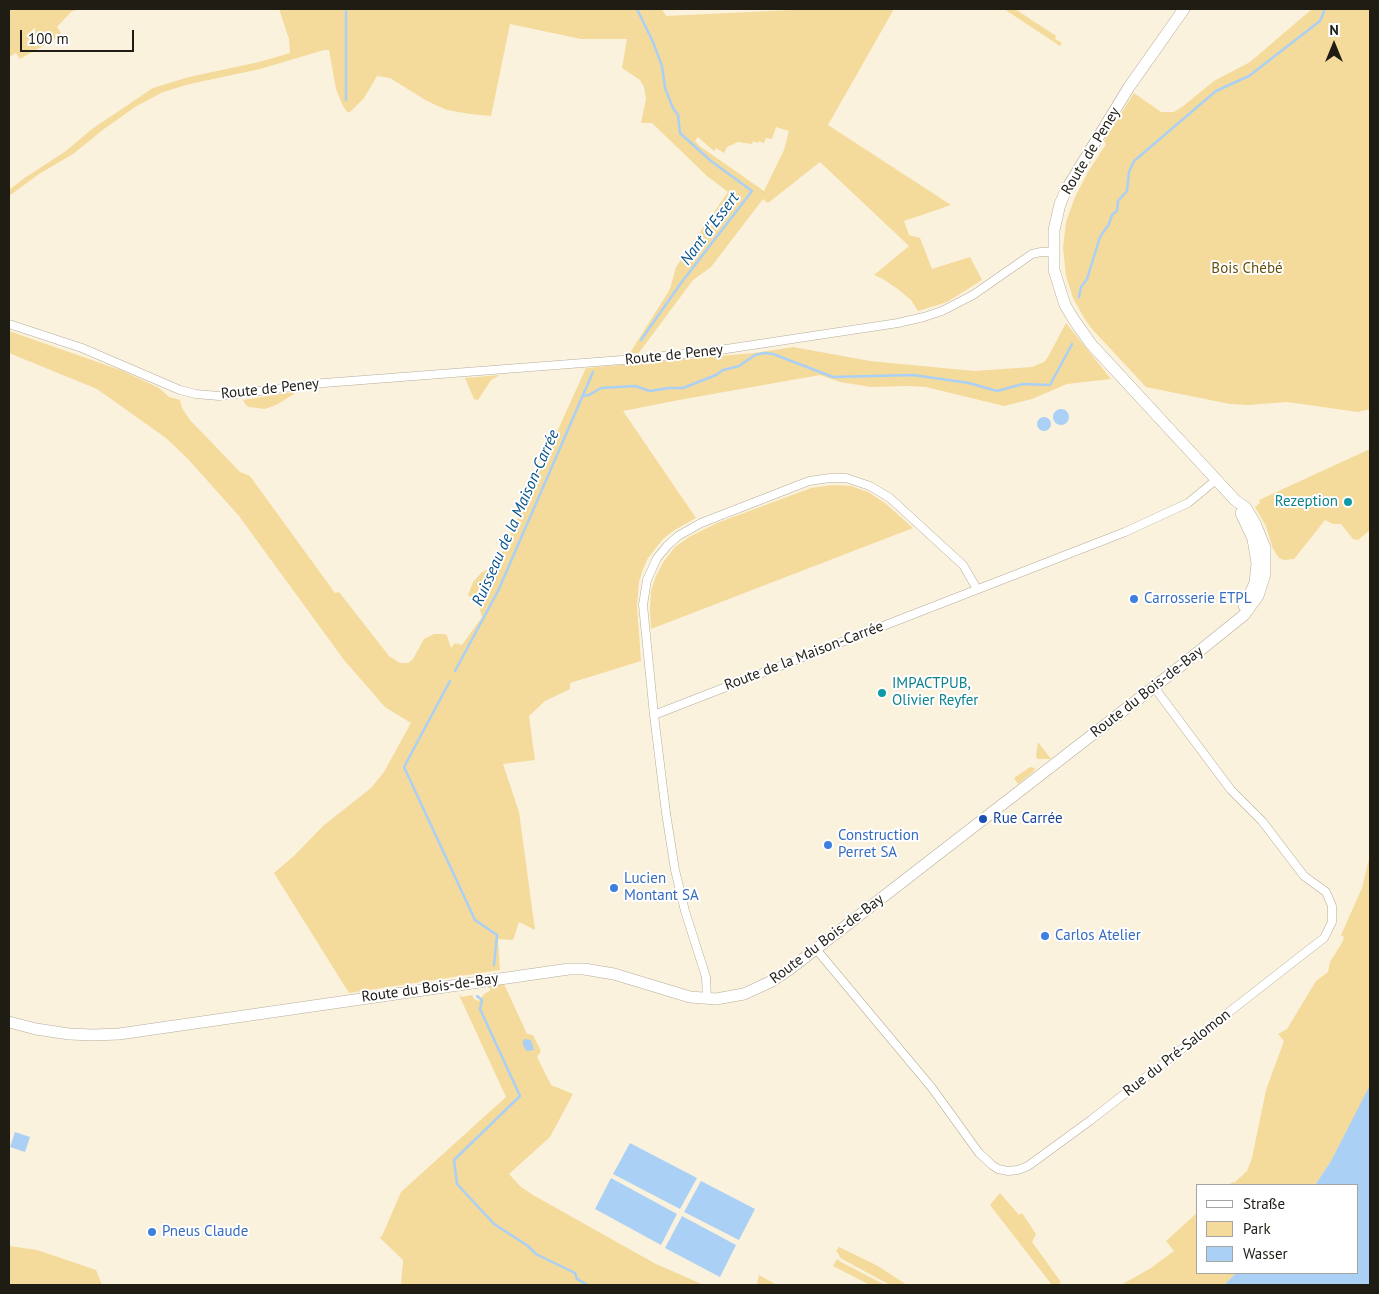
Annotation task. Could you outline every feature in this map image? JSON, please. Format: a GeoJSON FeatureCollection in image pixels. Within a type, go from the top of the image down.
{"type":"FeatureCollection","features":[{"type":"Feature","properties":{"kind":"main road","name":"Route de Peney"},"geometry":{"type":"LineString","coordinates":[[1052,252],[1056,220],[1062,198],[1071,180],[1129,87],[1184,9]]}},
{"type":"Feature","properties":{"kind":"main road","name":"Route du Bois-de-Bay"},"geometry":{"type":"LineString","coordinates":[[9,1022],[36,1029],[69,1034],[119,1034],[537,972],[569,969],[584,969],[614,974],[680,995],[707,999],[737,996],[760,988],[790,969],[1244,615],[1255,602],[1261,589],[1266,570],[1265,548],[1260,533],[1246,508],[1235,500],[1105,359],[1079,328],[1062,298],[1054,270],[1052,252]]}},
{"type":"Feature","properties":{"kind":"street","name":"Route de Peney"},"geometry":{"type":"LineString","coordinates":[[9,324],[89,351],[180,390],[205,395],[224,395],[332,382],[635,359],[713,351],[898,323],[942,311],[973,295],[1032,254],[1052,252]]}},
{"type":"Feature","properties":{"kind":"street"},"geometry":{"type":"LineString","coordinates":[[707,999],[706,977],[686,916],[675,870],[654,715],[644,615],[644,596],[647,580],[657,558],[673,540],[688,529],[710,519],[809,481],[838,478],[854,480],[878,490],[902,508],[963,565],[977,589]]}},
{"type":"Feature","properties":{"kind":"street","name":"Route de la Maison-Carrée"},"geometry":{"type":"LineString","coordinates":[[654,715],[1125,532],[1169,513],[1195,499],[1217,480]]}},
{"type":"Feature","properties":{"kind":"street","name":"Rue du Pré-Salomon"},"geometry":{"type":"LineString","coordinates":[[816,949],[932,1088],[985,1161],[998,1169],[1012,1171],[1028,1166],[1120,1097],[1324,938],[1329,930],[1333,914],[1330,899],[1326,892],[1304,876],[1262,821],[1231,790],[1154,687]]}},
{"type":"Feature","properties":{"kind":"green space"},"geometry":{"type":"Polygon","coordinates":[[[9,9],[79,9],[71,12],[57,27],[62,35],[20,59],[16,53],[9,57],[9,9]]]}},
{"type":"Feature","properties":{"kind":"green space"},"geometry":{"type":"Polygon","coordinates":[[[279,9],[662,9],[666,16],[791,9],[894,9],[828,125],[951,205],[904,221],[909,235],[920,238],[932,269],[970,257],[982,280],[947,302],[918,311],[911,300],[899,290],[874,275],[909,246],[820,162],[768,203],[763,199],[711,267],[693,280],[638,354],[630,353],[670,289],[676,267],[728,192],[707,176],[652,123],[641,123],[646,99],[644,87],[640,80],[622,68],[627,39],[581,39],[510,24],[491,116],[447,110],[427,101],[390,78],[377,76],[364,98],[350,112],[347,112],[336,89],[329,50],[324,50],[260,69],[190,84],[163,92],[135,107],[73,154],[39,174],[9,196],[9,190],[26,177],[66,151],[92,129],[153,88],[189,77],[259,62],[290,53],[289,39],[279,9]],[[776,127],[772,139],[766,138],[764,143],[759,141],[758,143],[753,141],[752,144],[738,142],[727,147],[724,153],[716,148],[714,151],[698,137],[695,141],[764,191],[784,150],[789,131],[776,127]]]}},
{"type":"Feature","properties":{"kind":"green space"},"geometry":{"type":"Polygon","coordinates":[[[1004,9],[1015,9],[1056,36],[1055,39],[1062,43],[1060,46],[1004,9]]]}},
{"type":"Feature","properties":{"kind":"green space","name":"Bois Chébé"},"geometry":{"type":"Polygon","coordinates":[[[1312,9],[1370,9],[1370,409],[1358,412],[1287,402],[1248,405],[1230,404],[1146,387],[1092,329],[1073,298],[1066,276],[1063,248],[1066,222],[1075,197],[1106,144],[1104,141],[1134,93],[1161,112],[1174,112],[1214,81],[1250,62],[1312,9]]]}},
{"type":"Feature","properties":{"kind":"green space"},"geometry":{"type":"Polygon","coordinates":[[[1066,323],[1111,379],[1067,384],[1032,399],[1004,406],[926,387],[871,387],[840,382],[820,375],[623,411],[696,518],[663,539],[648,558],[643,569],[639,582],[637,606],[641,661],[570,683],[570,689],[545,701],[529,716],[535,760],[503,764],[519,812],[535,930],[519,922],[513,940],[498,939],[500,970],[349,993],[274,873],[295,855],[323,826],[371,788],[384,772],[411,723],[385,707],[344,660],[239,516],[188,459],[166,438],[97,389],[9,353],[9,331],[123,371],[159,388],[169,397],[180,400],[182,408],[190,420],[240,472],[250,476],[335,593],[339,592],[389,656],[400,663],[408,663],[413,659],[424,639],[434,634],[445,634],[451,648],[455,643],[462,645],[482,617],[478,603],[468,595],[473,582],[482,572],[496,566],[586,368],[754,353],[793,347],[870,361],[974,371],[1032,367],[1044,362],[1048,357],[1066,323]]]}},
{"type":"Feature","properties":{"kind":"green space"},"geometry":{"type":"Polygon","coordinates":[[[500,375],[491,380],[478,400],[474,399],[465,378],[500,375]]]}},
{"type":"Feature","properties":{"kind":"green space"},"geometry":{"type":"Polygon","coordinates":[[[293,392],[294,394],[278,404],[265,409],[249,407],[243,400],[293,392]]]}},
{"type":"Feature","properties":{"kind":"green space"},"geometry":{"type":"Polygon","coordinates":[[[1370,449],[1370,530],[1358,540],[1353,539],[1341,524],[1333,524],[1325,520],[1294,559],[1284,560],[1279,558],[1273,549],[1266,526],[1255,507],[1260,503],[1259,500],[1370,449]]]}},
{"type":"Feature","properties":{"kind":"green space"},"geometry":{"type":"Polygon","coordinates":[[[832,485],[851,486],[868,492],[885,503],[913,528],[651,629],[651,591],[664,561],[675,547],[689,537],[717,523],[811,488],[832,485]]]}},
{"type":"Feature","properties":{"kind":"green space"},"geometry":{"type":"Polygon","coordinates":[[[1038,742],[1051,759],[1038,759],[1036,757],[1038,742]]]}},
{"type":"Feature","properties":{"kind":"green space"},"geometry":{"type":"Polygon","coordinates":[[[1030,767],[1035,768],[1034,771],[1018,784],[1014,778],[1030,767]]]}},
{"type":"Feature","properties":{"kind":"green space"},"geometry":{"type":"Polygon","coordinates":[[[1370,855],[1370,1087],[1331,1161],[1316,1184],[1230,1184],[1234,1183],[1247,1171],[1252,1158],[1266,1090],[1284,1041],[1278,1034],[1287,1029],[1316,981],[1328,972],[1330,962],[1342,943],[1344,937],[1341,935],[1362,888],[1370,855]]]}},
{"type":"Feature","properties":{"kind":"green space"},"geometry":{"type":"Polygon","coordinates":[[[504,984],[527,1034],[533,1035],[541,1051],[537,1057],[551,1085],[573,1094],[550,1137],[509,1174],[521,1187],[533,1195],[656,1264],[704,1285],[401,1285],[403,1260],[379,1237],[382,1236],[401,1192],[506,1097],[459,995],[462,997],[472,995],[474,999],[479,1001],[484,994],[491,990],[488,987],[504,984]]]}},
{"type":"Feature","properties":{"kind":"green space"},"geometry":{"type":"Polygon","coordinates":[[[1000,1193],[1019,1215],[1022,1213],[1036,1234],[1032,1242],[1061,1282],[1058,1285],[1052,1285],[990,1205],[1000,1193]]]}},
{"type":"Feature","properties":{"kind":"green space"},"geometry":{"type":"Polygon","coordinates":[[[1196,1214],[1196,1274],[1235,1274],[1224,1285],[1121,1285],[1151,1268],[1174,1251],[1166,1241],[1196,1214]]]}},
{"type":"Feature","properties":{"kind":"green space"},"geometry":{"type":"Polygon","coordinates":[[[9,1246],[37,1250],[96,1270],[102,1285],[9,1285],[9,1246]]]}},
{"type":"Feature","properties":{"kind":"green space"},"geometry":{"type":"Polygon","coordinates":[[[839,1247],[878,1266],[907,1285],[890,1285],[842,1259],[836,1251],[839,1247]]]}},
{"type":"Feature","properties":{"kind":"green space"},"geometry":{"type":"Polygon","coordinates":[[[837,1259],[885,1285],[870,1285],[833,1266],[837,1259]]]}},
{"type":"Feature","properties":{"kind":"green space"},"geometry":{"type":"Polygon","coordinates":[[[759,1275],[777,1285],[757,1285],[759,1275]]]}},
{"type":"Feature","properties":{"kind":"water"},"geometry":{"type":"Polygon","coordinates":[[[1061,409],[1067,411],[1069,417],[1067,423],[1061,425],[1055,423],[1053,417],[1055,411],[1061,409]]]}},
{"type":"Feature","properties":{"kind":"water"},"geometry":{"type":"Polygon","coordinates":[[[1041,417],[1047,417],[1051,424],[1047,431],[1041,431],[1037,427],[1037,421],[1041,417]]]}},
{"type":"Feature","properties":{"kind":"water"},"geometry":{"type":"Polygon","coordinates":[[[525,1039],[531,1040],[534,1050],[527,1051],[525,1049],[522,1042],[525,1039]]]}},
{"type":"Feature","properties":{"kind":"water"},"geometry":{"type":"Polygon","coordinates":[[[1370,1085],[1370,1285],[1224,1285],[1235,1274],[1359,1274],[1359,1184],[1316,1184],[1331,1161],[1370,1085]]]}},
{"type":"Feature","properties":{"kind":"water"},"geometry":{"type":"Polygon","coordinates":[[[15,1132],[30,1137],[25,1152],[10,1147],[15,1132]]]}},
{"type":"Feature","properties":{"kind":"water"},"geometry":{"type":"Polygon","coordinates":[[[630,1143],[697,1178],[680,1209],[613,1174],[630,1143]]]}},
{"type":"Feature","properties":{"kind":"water"},"geometry":{"type":"Polygon","coordinates":[[[611,1178],[677,1214],[661,1245],[595,1209],[611,1178]]]}},
{"type":"Feature","properties":{"kind":"water"},"geometry":{"type":"Polygon","coordinates":[[[701,1181],[755,1209],[739,1240],[684,1212],[701,1181]]]}},
{"type":"Feature","properties":{"kind":"water"},"geometry":{"type":"Polygon","coordinates":[[[682,1216],[736,1245],[720,1277],[665,1248],[682,1216]]]}},
{"type":"Feature","properties":{"kind":"waterway"},"geometry":{"type":"LineString","coordinates":[[346,9],[346,100]]}},
{"type":"Feature","properties":{"kind":"waterway","name":"Nant d'Essert"},"geometry":{"type":"LineString","coordinates":[[637,9],[662,66],[665,88],[678,115],[680,133],[711,161],[752,191],[681,283],[641,340]]}},
{"type":"Feature","properties":{"kind":"waterway"},"geometry":{"type":"LineString","coordinates":[[1079,297],[1081,287],[1087,279],[1100,237],[1109,224],[1112,215],[1117,211],[1118,201],[1127,191],[1129,172],[1134,161],[1216,91],[1249,76],[1320,21],[1325,9]]}},
{"type":"Feature","properties":{"kind":"waterway"},"geometry":{"type":"LineString","coordinates":[[583,396],[589,395],[601,388],[635,386],[650,391],[683,388],[716,375],[723,370],[739,366],[755,355],[764,353],[773,354],[833,377],[913,375],[969,383],[997,391],[1023,384],[1050,385],[1072,344]]}},
{"type":"Feature","properties":{"kind":"waterway","name":"Ruisseau de la Maison-Carrée"},"geometry":{"type":"LineString","coordinates":[[455,671],[498,591],[593,372]]}},
{"type":"Feature","properties":{"kind":"waterway","name":"Ruisseau de la Maison-Carrée"},"geometry":{"type":"LineString","coordinates":[[450,681],[404,767],[475,920],[497,935],[494,965]]}},
{"type":"Feature","properties":{"kind":"waterway","name":"Ruisseau de la Maison-Carrée"},"geometry":{"type":"LineString","coordinates":[[477,996],[482,1000],[480,1009],[520,1096],[454,1160],[457,1184],[494,1224],[528,1246],[536,1254],[575,1273],[577,1279],[588,1285]]}},
{"type":"Feature","properties":{"kind":"place","name":"Rezeption"},"geometry":{"type":"Point","coordinates":[1348,502]}},
{"type":"Feature","properties":{"kind":"place","name":"Carrosserie ETPL"},"geometry":{"type":"Point","coordinates":[1134,599]}},
{"type":"Feature","properties":{"kind":"place","name":"IMPACTPUB, Olivier Reyfer"},"geometry":{"type":"Point","coordinates":[882,693]}},
{"type":"Feature","properties":{"kind":"place","name":"Rue Carrée"},"geometry":{"type":"Point","coordinates":[983,819]}},
{"type":"Feature","properties":{"kind":"place","name":"Construction Perret SA"},"geometry":{"type":"Point","coordinates":[828,845]}},
{"type":"Feature","properties":{"kind":"place","name":"Lucien Montant SA"},"geometry":{"type":"Point","coordinates":[614,888]}},
{"type":"Feature","properties":{"kind":"place","name":"Carlos Atelier"},"geometry":{"type":"Point","coordinates":[1045,936]}},
{"type":"Feature","properties":{"kind":"place","name":"Pneus Claude"},"geometry":{"type":"Point","coordinates":[152,1232]}}]}
